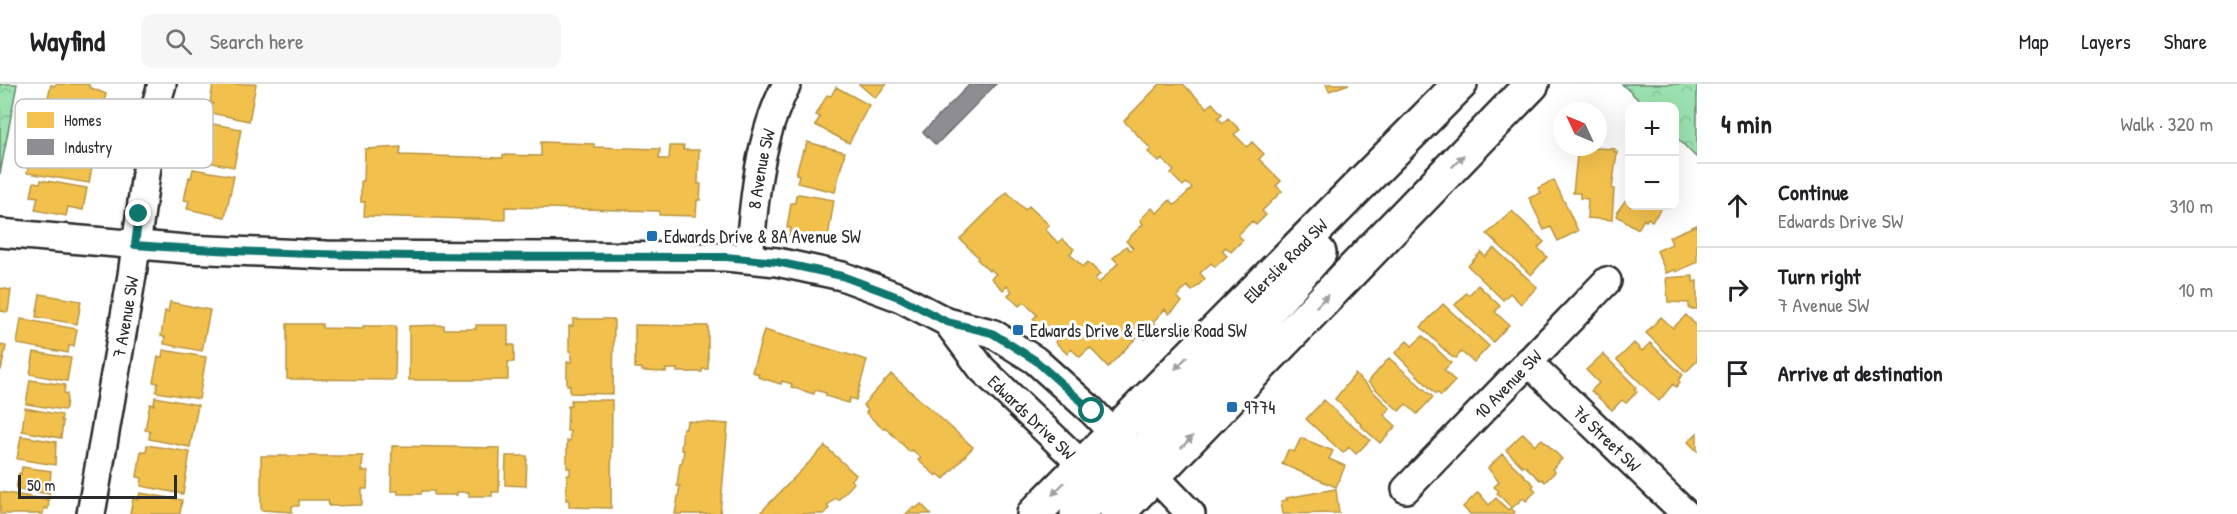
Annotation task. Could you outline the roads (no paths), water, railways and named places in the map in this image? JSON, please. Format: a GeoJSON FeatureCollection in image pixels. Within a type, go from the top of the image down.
{"type":"FeatureCollection","features":[{"type":"Feature","properties":{"kind":"main road","name":"Ellerslie Road SW"},"geometry":{"type":"LineString","coordinates":[[1113,432],[1460,84]]}},
{"type":"Feature","properties":{"kind":"main road"},"geometry":{"type":"LineString","coordinates":[[1077,514],[1112,497],[1146,466],[1532,84]]}},
{"type":"Feature","properties":{"kind":"main road"},"geometry":{"type":"LineString","coordinates":[[1146,466],[1374,187],[1409,135]]}},
{"type":"Feature","properties":{"kind":"main road"},"geometry":{"type":"LineString","coordinates":[[1112,497],[1113,432]]}},
{"type":"Feature","properties":{"kind":"main road"},"geometry":{"type":"LineString","coordinates":[[1034,514],[1112,497]]}},
{"type":"Feature","properties":{"kind":"street","name":"7 Avenue SW"},"geometry":{"type":"LineString","coordinates":[[158,99],[162,84]]}},
{"type":"Feature","properties":{"kind":"street","name":"8 Avenue SW"},"geometry":{"type":"LineString","coordinates":[[749,258],[763,153],[773,116],[787,84]]}},
{"type":"Feature","properties":{"kind":"street","name":"7 Avenue SW"},"geometry":{"type":"LineString","coordinates":[[91,514],[146,168]]}},
{"type":"Feature","properties":{"kind":"street","name":"Edwards Drive SW"},"geometry":{"type":"LineString","coordinates":[[0,233],[235,252],[327,255],[749,258],[804,267],[842,276],[901,298],[947,322],[992,333],[1015,346],[1035,360],[1113,432],[1191,514]]}},
{"type":"Feature","properties":{"kind":"street","name":"10 Avenue SW"},"geometry":{"type":"LineString","coordinates":[[1406,489],[1607,281]]}},
{"type":"Feature","properties":{"kind":"street","name":"Edwards Drive SW"},"geometry":{"type":"LineString","coordinates":[[947,322],[982,369],[1112,497]]}},
{"type":"Feature","properties":{"kind":"street","name":"76 Street SW"},"geometry":{"type":"LineString","coordinates":[[1528,362],[1686,514]]}},
{"type":"Feature","properties":{"kind":"place","name":"Edwards Drive & 8A Avenue SW"},"geometry":{"type":"Point","coordinates":[652,236]}},
{"type":"Feature","properties":{"kind":"place","name":"Edwards Drive & Ellerslie Road SW"},"geometry":{"type":"Point","coordinates":[1018,330]}},
{"type":"Feature","properties":{"kind":"place","name":"9774"},"geometry":{"type":"Point","coordinates":[1232,407]}}]}
